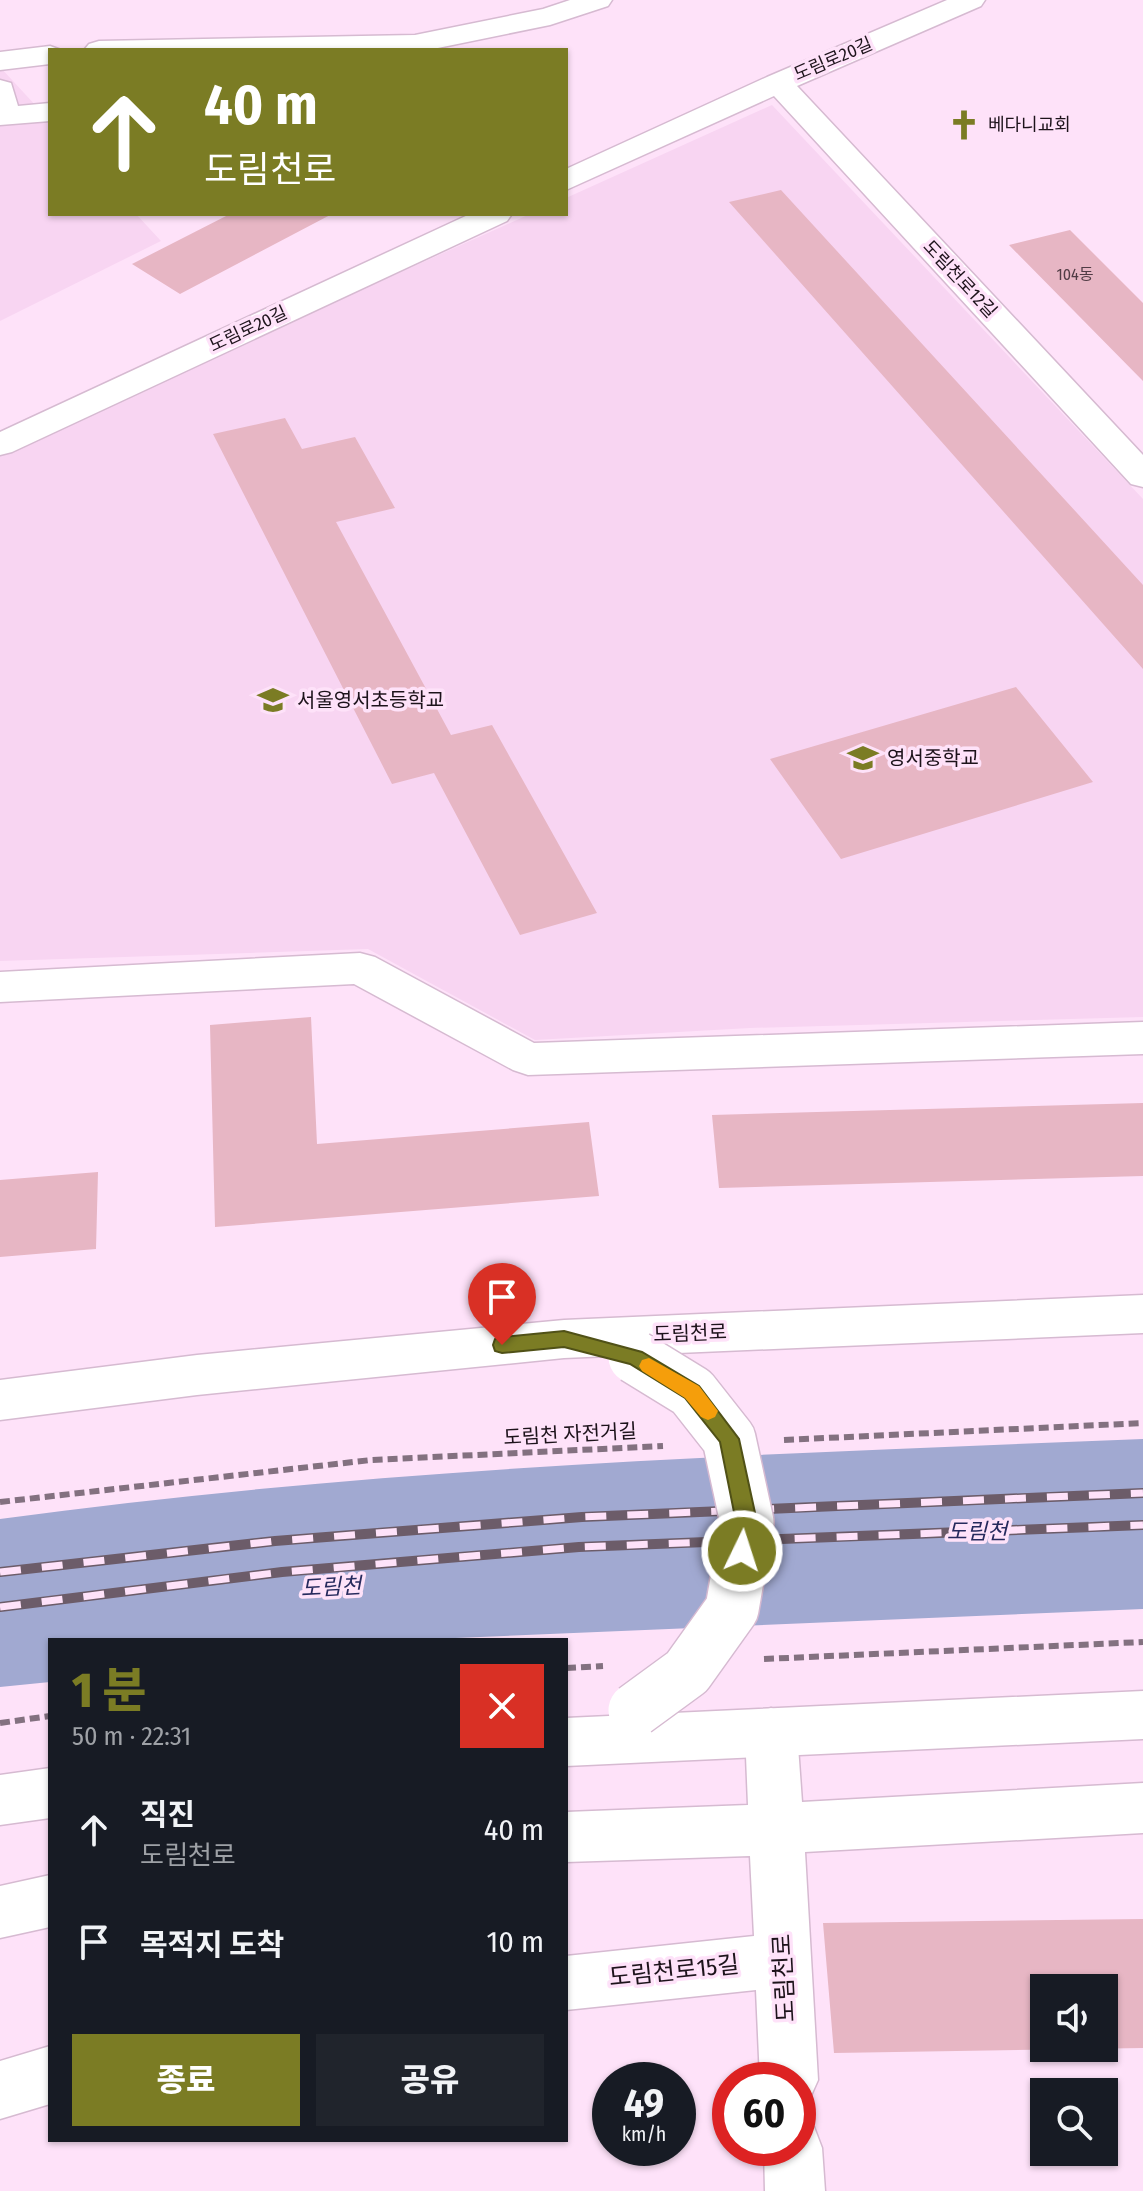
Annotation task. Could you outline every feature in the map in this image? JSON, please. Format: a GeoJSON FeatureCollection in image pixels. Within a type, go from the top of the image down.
{"type":"FeatureCollection","features":[{"type":"Feature","properties":{"kind":"street"},"geometry":{"type":"LineString","coordinates":[[157,48],[243,45],[408,47],[550,16],[598,0]]}},
{"type":"Feature","properties":{"kind":"street","name":"도림로20길"},"geometry":{"type":"LineString","coordinates":[[568,180],[955,2]]}},
{"type":"Feature","properties":{"kind":"street"},"geometry":{"type":"LineString","coordinates":[[0,61],[48,55]]}},
{"type":"Feature","properties":{"kind":"street","name":"도림천로12길"},"geometry":{"type":"LineString","coordinates":[[778,83],[1143,476]]}},
{"type":"Feature","properties":{"kind":"street"},"geometry":{"type":"LineString","coordinates":[[0,89],[5,117],[48,112]]}},
{"type":"Feature","properties":{"kind":"street","name":"도림로20길"},"geometry":{"type":"LineString","coordinates":[[0,445],[492,216]]}},
{"type":"Feature","properties":{"kind":"street"},"geometry":{"type":"LineString","coordinates":[[0,987],[360,968],[528,1059],[1143,1038]]}},
{"type":"Feature","properties":{"kind":"street","name":"도림천로"},"geometry":{"type":"LineString","coordinates":[[0,1400],[197,1375],[564,1339],[1143,1314]]}},
{"type":"Feature","properties":{"kind":"street"},"geometry":{"type":"LineString","coordinates":[[564,1339],[635,1357],[692,1392],[729,1439],[747,1522],[732,1609],[687,1672],[623,1688],[577,1741]]}},
{"type":"Feature","properties":{"kind":"street"},"geometry":{"type":"LineString","coordinates":[[577,1741],[1143,1715]]}},
{"type":"Feature","properties":{"kind":"street","name":"도림천로"},"geometry":{"type":"LineString","coordinates":[[771,1732],[788,2062]]}},
{"type":"Feature","properties":{"kind":"street"},"geometry":{"type":"LineString","coordinates":[[0,1800],[48,1793]]}},
{"type":"Feature","properties":{"kind":"street"},"geometry":{"type":"LineString","coordinates":[[568,1837],[1143,1808]]}},
{"type":"Feature","properties":{"kind":"street"},"geometry":{"type":"LineString","coordinates":[[0,1912],[48,1901]]}},
{"type":"Feature","properties":{"kind":"street","name":"도림천로15길"},"geometry":{"type":"LineString","coordinates":[[568,1983],[783,1960]]}},
{"type":"Feature","properties":{"kind":"street"},"geometry":{"type":"LineString","coordinates":[[0,2090],[48,2076]]}},
{"type":"Feature","properties":{"kind":"street"},"geometry":{"type":"LineString","coordinates":[[794,2166],[795,2191]]}},
{"type":"Feature","properties":{"kind":"path"},"geometry":{"type":"LineString","coordinates":[[780,1440],[1143,1423]]}},
{"type":"Feature","properties":{"kind":"path","name":"도림천 자전거길"},"geometry":{"type":"LineString","coordinates":[[0,1502],[371,1460],[670,1445]]}},
{"type":"Feature","properties":{"kind":"path"},"geometry":{"type":"LineString","coordinates":[[749,1660],[1143,1642]]}},
{"type":"Feature","properties":{"kind":"path"},"geometry":{"type":"LineString","coordinates":[[568,1669],[623,1688]]}},
{"type":"Feature","properties":{"kind":"path"},"geometry":{"type":"LineString","coordinates":[[0,1723],[48,1716]]}},
{"type":"Feature","properties":{"kind":"shaded area"},"geometry":{"type":"Polygon","coordinates":[[[0,67],[48,119],[48,216],[138,216],[161,241],[0,321],[0,67]]]}},
{"type":"Feature","properties":{"kind":"shaded area","name":"영서중학교"},"geometry":{"type":"Polygon","coordinates":[[[772,105],[1143,499],[1143,1017],[750,1028],[535,1040],[368,949],[0,961],[0,452],[526,216],[568,216],[568,197],[772,105]]]}},
{"type":"Feature","properties":{"kind":"water","name":"도림천"},"geometry":{"type":"Polygon","coordinates":[[[1143,1439],[1143,1609],[454,1638],[48,1638],[48,1682],[0,1687],[0,1519],[142,1501],[427,1475],[1143,1439]]]}},
{"type":"Feature","properties":{"kind":"building"},"geometry":{"type":"Polygon","coordinates":[[[781,190],[1143,585],[1143,669],[729,202],[781,190]]]}},
{"type":"Feature","properties":{"kind":"building"},"geometry":{"type":"Polygon","coordinates":[[[226,216],[328,216],[180,294],[132,264],[226,216]]]}},
{"type":"Feature","properties":{"kind":"building"},"geometry":{"type":"Polygon","coordinates":[[[1070,230],[1143,303],[1143,381],[1009,245],[1070,230]]]}},
{"type":"Feature","properties":{"kind":"building"},"geometry":{"type":"Polygon","coordinates":[[[285,418],[302,449],[355,437],[395,508],[336,522],[451,735],[492,725],[597,913],[520,935],[434,773],[392,784],[213,434],[285,418]]]}},
{"type":"Feature","properties":{"kind":"building"},"geometry":{"type":"Polygon","coordinates":[[[1016,687],[1093,782],[841,859],[770,759],[1016,687]]]}},
{"type":"Feature","properties":{"kind":"building"},"geometry":{"type":"Polygon","coordinates":[[[311,1017],[317,1144],[589,1122],[599,1196],[215,1227],[210,1025],[311,1017]]]}},
{"type":"Feature","properties":{"kind":"building"},"geometry":{"type":"Polygon","coordinates":[[[1143,1103],[1143,1176],[719,1188],[712,1115],[1143,1103]]]}},
{"type":"Feature","properties":{"kind":"building"},"geometry":{"type":"Polygon","coordinates":[[[98,1172],[96,1249],[0,1257],[0,1180],[98,1172]]]}},
{"type":"Feature","properties":{"kind":"building"},"geometry":{"type":"Polygon","coordinates":[[[1143,1919],[1143,2048],[1118,2048],[1118,1974],[1030,1974],[1030,2050],[834,2053],[823,1923],[1143,1919]]]}},
{"type":"Feature","properties":{"kind":"railway"},"geometry":{"type":"LineString","coordinates":[[0,1572],[275,1541],[582,1517],[1143,1493]]}},
{"type":"Feature","properties":{"kind":"railway"},"geometry":{"type":"LineString","coordinates":[[0,1607],[282,1572],[579,1547],[1143,1525]]}},
{"type":"Feature","properties":{"kind":"slow traffic"},"geometry":{"type":"LineString","coordinates":[[649,1366],[692,1392],[708,1411]]}},
{"type":"Feature","properties":{"kind":"place","name":"베다니교회"},"geometry":{"type":"Point","coordinates":[964,125]}},
{"type":"Feature","properties":{"kind":"place","name":"서울영서초등학교"},"geometry":{"type":"Point","coordinates":[273,700]}},
{"type":"Feature","properties":{"kind":"place","name":"영서중학교"},"geometry":{"type":"Point","coordinates":[863,758]}},
{"type":"Feature","properties":{"kind":"route"},"geometry":{"type":"LineString","coordinates":[[502,1345],[564,1339],[635,1357],[692,1392],[729,1439],[747,1522],[742,1551]]}}]}
